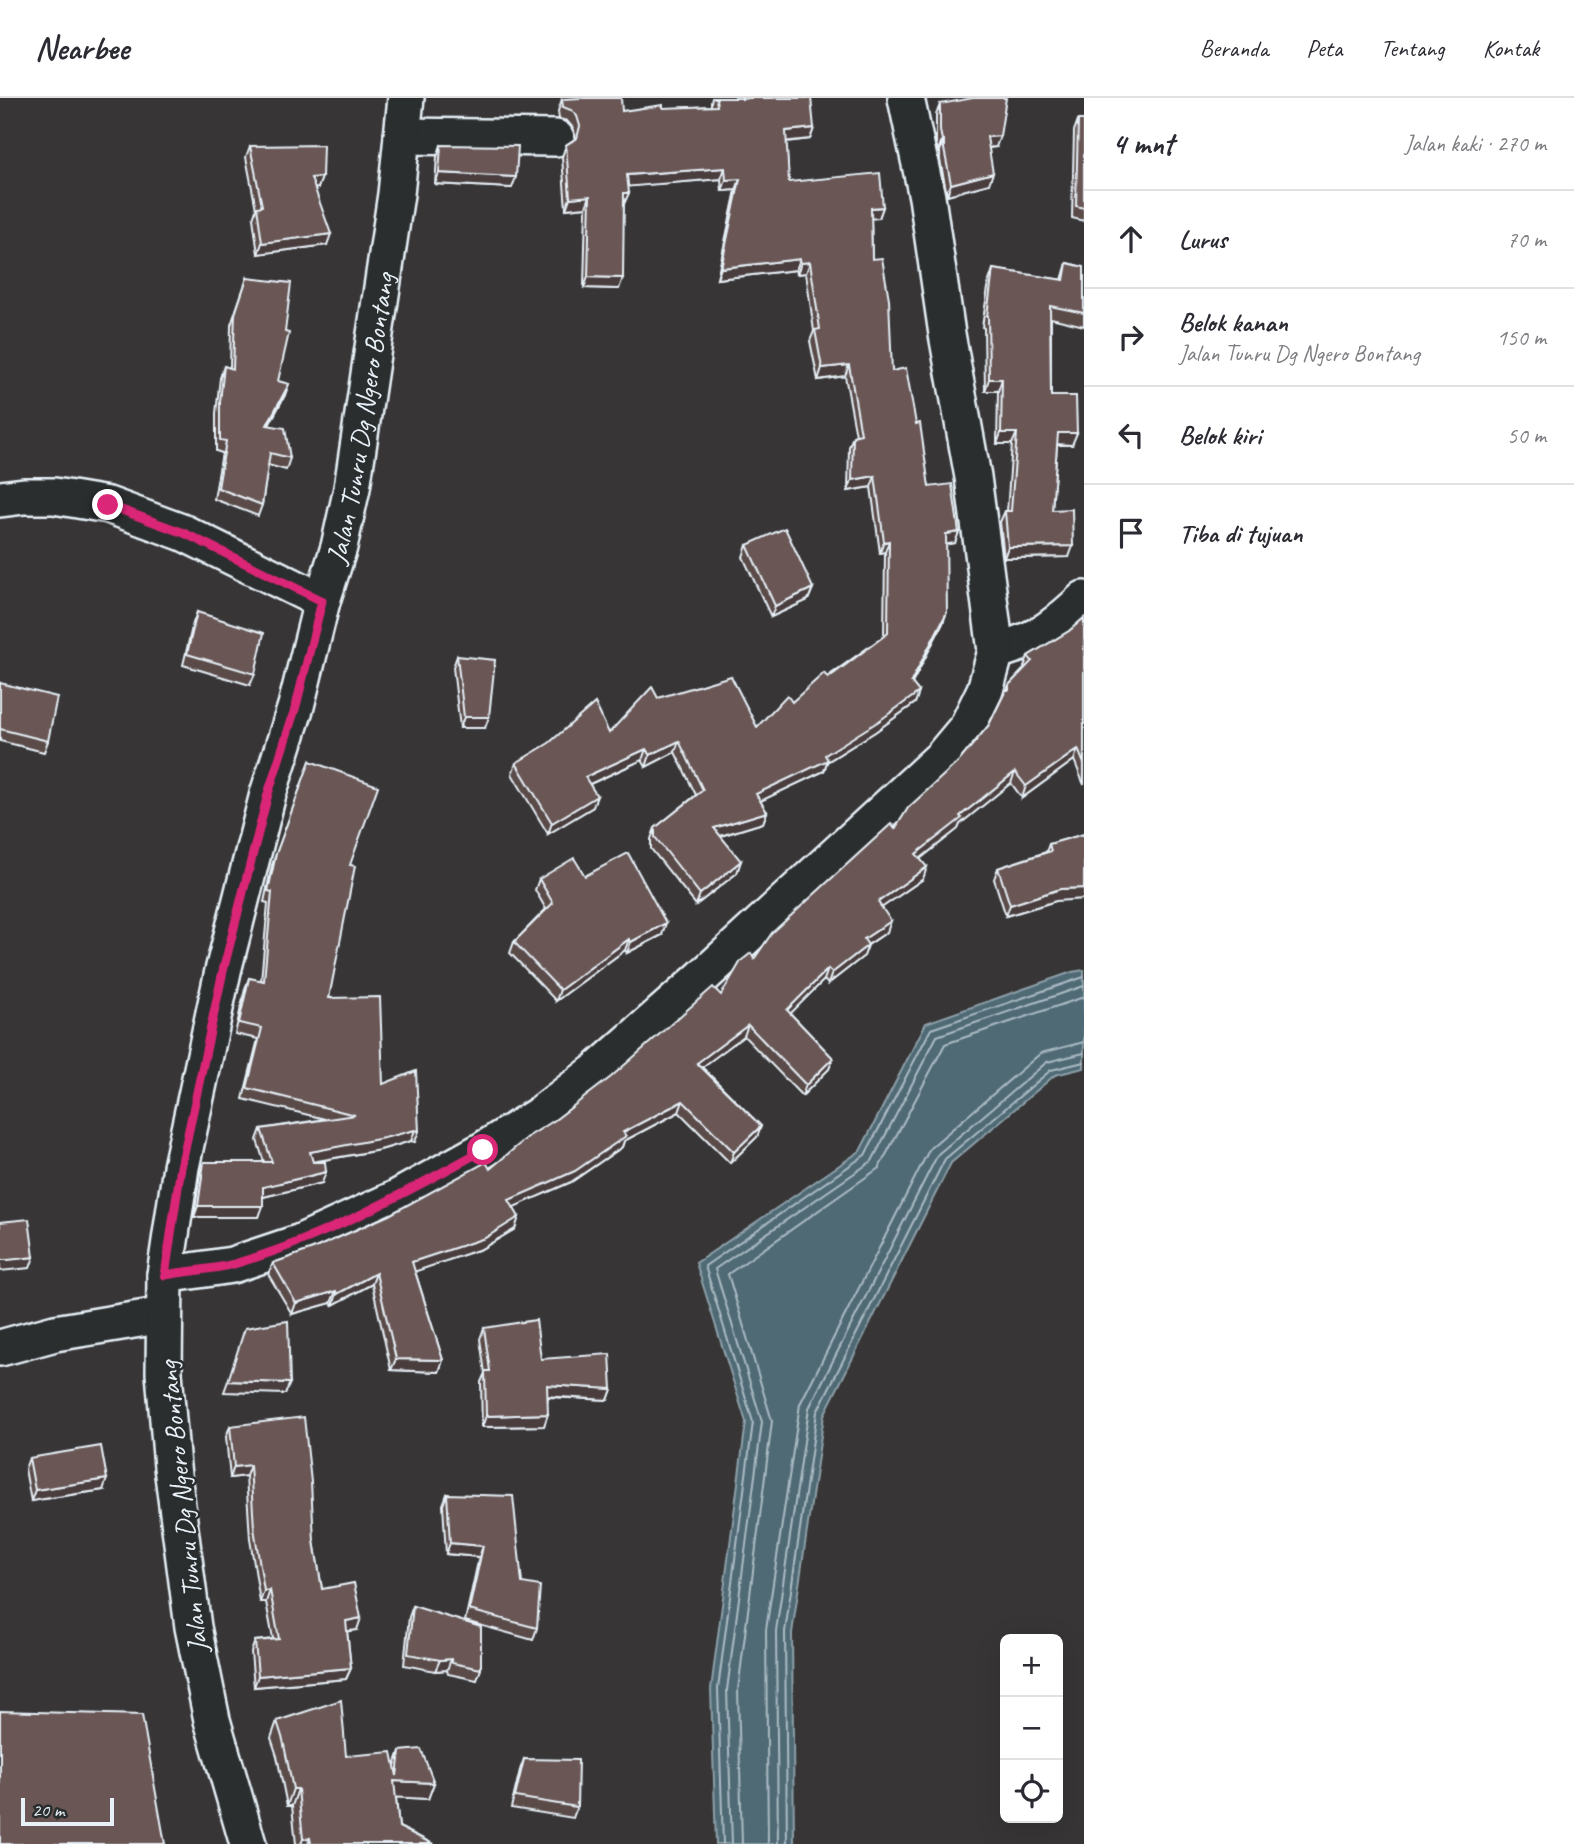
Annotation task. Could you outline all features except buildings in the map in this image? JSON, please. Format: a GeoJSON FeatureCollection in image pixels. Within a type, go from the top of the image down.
{"type":"FeatureCollection","features":[{"type":"Feature","properties":{"kind":"street","name":"Jalan Tunru Dg Ngero Bontang"},"geometry":{"type":"LineString","coordinates":[[248,1844],[215,1732],[193,1627],[172,1467],[164,1373],[165,1275],[181,1167],[223,971],[268,794],[296,706],[322,601],[339,547],[352,488],[396,194],[406,98]]}},
{"type":"Feature","properties":{"kind":"street"},"geometry":{"type":"LineString","coordinates":[[165,1275],[232,1265],[300,1242],[395,1199],[539,1115],[595,1072],[698,981],[940,758],[967,727],[985,690],[996,652],[975,491],[947,334],[927,197],[906,98]]}},
{"type":"Feature","properties":{"kind":"street"},"geometry":{"type":"LineString","coordinates":[[402,136],[556,138]]}},
{"type":"Feature","properties":{"kind":"street"},"geometry":{"type":"LineString","coordinates":[[0,499],[54,496],[108,505],[184,533],[322,601]]}},
{"type":"Feature","properties":{"kind":"street"},"geometry":{"type":"LineString","coordinates":[[996,652],[1025,644],[1058,624],[1084,599]]}},
{"type":"Feature","properties":{"kind":"street"},"geometry":{"type":"LineString","coordinates":[[0,1348],[55,1333],[164,1315]]}},
{"type":"Feature","properties":{"kind":"water"},"geometry":{"type":"Polygon","coordinates":[[[1084,970],[1084,1068],[1055,1075],[951,1163],[824,1415],[792,1633],[794,1844],[716,1844],[711,1689],[746,1422],[696,1263],[860,1151],[926,1023],[1084,970]]]}},
{"type":"Feature","properties":{"kind":"route"},"geometry":{"type":"LineString","coordinates":[[108,505],[184,533],[322,601],[296,706],[268,794],[223,971],[181,1167],[165,1275],[232,1265],[300,1242],[395,1199],[483,1150]]}}]}
